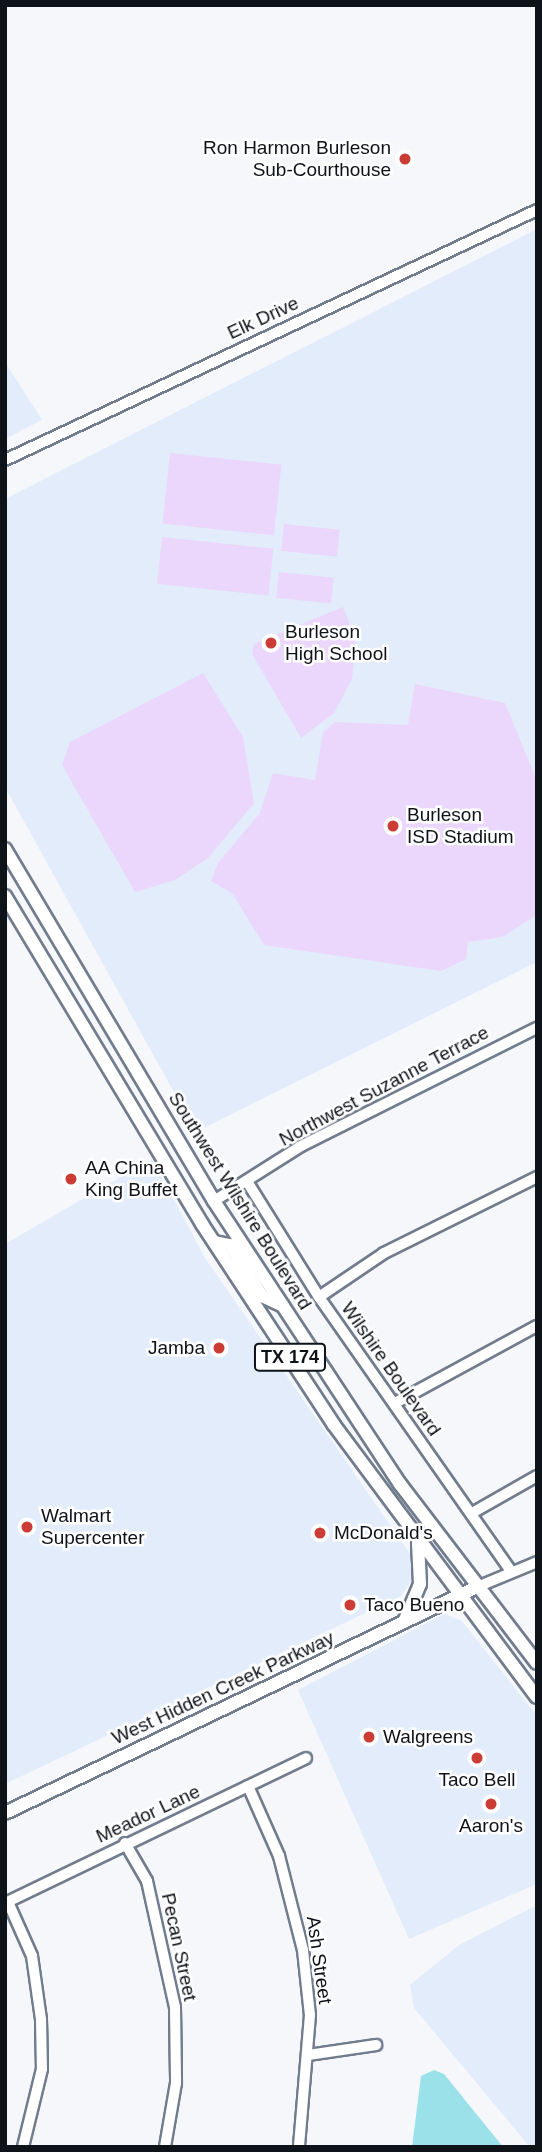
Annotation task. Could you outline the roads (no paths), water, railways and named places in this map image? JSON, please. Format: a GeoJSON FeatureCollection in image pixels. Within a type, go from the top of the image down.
{"type":"FeatureCollection","features":[{"type":"Feature","properties":{"kind":"main road","name":"Southwest Wilshire Boulevard"},"geometry":{"type":"LineString","coordinates":[[5,849],[214,1200],[283,1306],[477,1587],[537,1663]]}},
{"type":"Feature","properties":{"kind":"main road","name":"TX 174"},"geometry":{"type":"LineString","coordinates":[[5,896],[214,1242],[417,1540],[537,1697]]}},
{"type":"Feature","properties":{"kind":"main road"},"geometry":{"type":"LineString","coordinates":[[99,1054],[118,1042]]}},
{"type":"Feature","properties":{"kind":"main road"},"geometry":{"type":"LineString","coordinates":[[214,1242],[230,1245],[262,1296],[283,1306]]}},
{"type":"Feature","properties":{"kind":"main road"},"geometry":{"type":"LineString","coordinates":[[404,1622],[420,1584],[417,1540]]}},
{"type":"Feature","properties":{"kind":"main road","name":"West Hidden Creek Parkway"},"geometry":{"type":"LineString","coordinates":[[5,1813],[477,1587]]}},
{"type":"Feature","properties":{"kind":"street","name":"Elk Drive"},"geometry":{"type":"LineString","coordinates":[[5,460],[537,210]]}},
{"type":"Feature","properties":{"kind":"street","name":"Northwest Suzanne Terrace"},"geometry":{"type":"LineString","coordinates":[[214,1200],[248,1183],[301,1146],[537,1028]]}},
{"type":"Feature","properties":{"kind":"street"},"geometry":{"type":"LineString","coordinates":[[319,1297],[384,1253],[537,1177]]}},
{"type":"Feature","properties":{"kind":"street","name":"Wilshire Boulevard"},"geometry":{"type":"LineString","coordinates":[[248,1183],[319,1297],[396,1403],[511,1572]]}},
{"type":"Feature","properties":{"kind":"street"},"geometry":{"type":"LineString","coordinates":[[396,1403],[537,1326]]}},
{"type":"Feature","properties":{"kind":"street"},"geometry":{"type":"LineString","coordinates":[[472,1513],[537,1476]]}},
{"type":"Feature","properties":{"kind":"street"},"geometry":{"type":"LineString","coordinates":[[477,1587],[537,1562]]}},
{"type":"Feature","properties":{"kind":"street","name":"Meador Lane"},"geometry":{"type":"LineString","coordinates":[[7,1903],[125,1843],[306,1758]]}},
{"type":"Feature","properties":{"kind":"street","name":"Ash Street"},"geometry":{"type":"LineString","coordinates":[[248,1786],[262,1808],[292,1902],[310,2015],[299,2147]]}},
{"type":"Feature","properties":{"kind":"street","name":"Pecan Street"},"geometry":{"type":"LineString","coordinates":[[125,1843],[147,1881],[175,2007],[176,2083],[165,2147]]}},
{"type":"Feature","properties":{"kind":"street"},"geometry":{"type":"LineString","coordinates":[[7,1903],[32,1956],[41,2019],[42,2069],[23,2147]]}},
{"type":"Feature","properties":{"kind":"street"},"geometry":{"type":"LineString","coordinates":[[308,2055],[376,2045]]}},
{"type":"Feature","properties":{"kind":"water"},"geometry":{"type":"Polygon","coordinates":[[[434,2070],[444,2074],[503,2147],[412,2147],[421,2076],[434,2070]]]}},
{"type":"Feature","properties":{"kind":"place","name":"Ron Harmon Burleson Sub-Courthouse"},"geometry":{"type":"Point","coordinates":[405,159]}},
{"type":"Feature","properties":{"kind":"place","name":"Burleson High School"},"geometry":{"type":"Point","coordinates":[271,643]}},
{"type":"Feature","properties":{"kind":"place","name":"Burleson ISD Stadium"},"geometry":{"type":"Point","coordinates":[393,826]}},
{"type":"Feature","properties":{"kind":"place","name":"AA China King Buffet"},"geometry":{"type":"Point","coordinates":[71,1179]}},
{"type":"Feature","properties":{"kind":"place","name":"Jamba"},"geometry":{"type":"Point","coordinates":[219,1348]}},
{"type":"Feature","properties":{"kind":"place","name":"Walmart Supercenter"},"geometry":{"type":"Point","coordinates":[27,1527]}},
{"type":"Feature","properties":{"kind":"place","name":"McDonald's"},"geometry":{"type":"Point","coordinates":[320,1533]}},
{"type":"Feature","properties":{"kind":"place","name":"Taco Bueno"},"geometry":{"type":"Point","coordinates":[350,1605]}},
{"type":"Feature","properties":{"kind":"place","name":"Walgreens"},"geometry":{"type":"Point","coordinates":[369,1737]}},
{"type":"Feature","properties":{"kind":"place","name":"Taco Bell"},"geometry":{"type":"Point","coordinates":[477,1758]}},
{"type":"Feature","properties":{"kind":"place","name":"Aaron's"},"geometry":{"type":"Point","coordinates":[491,1804]}}]}
